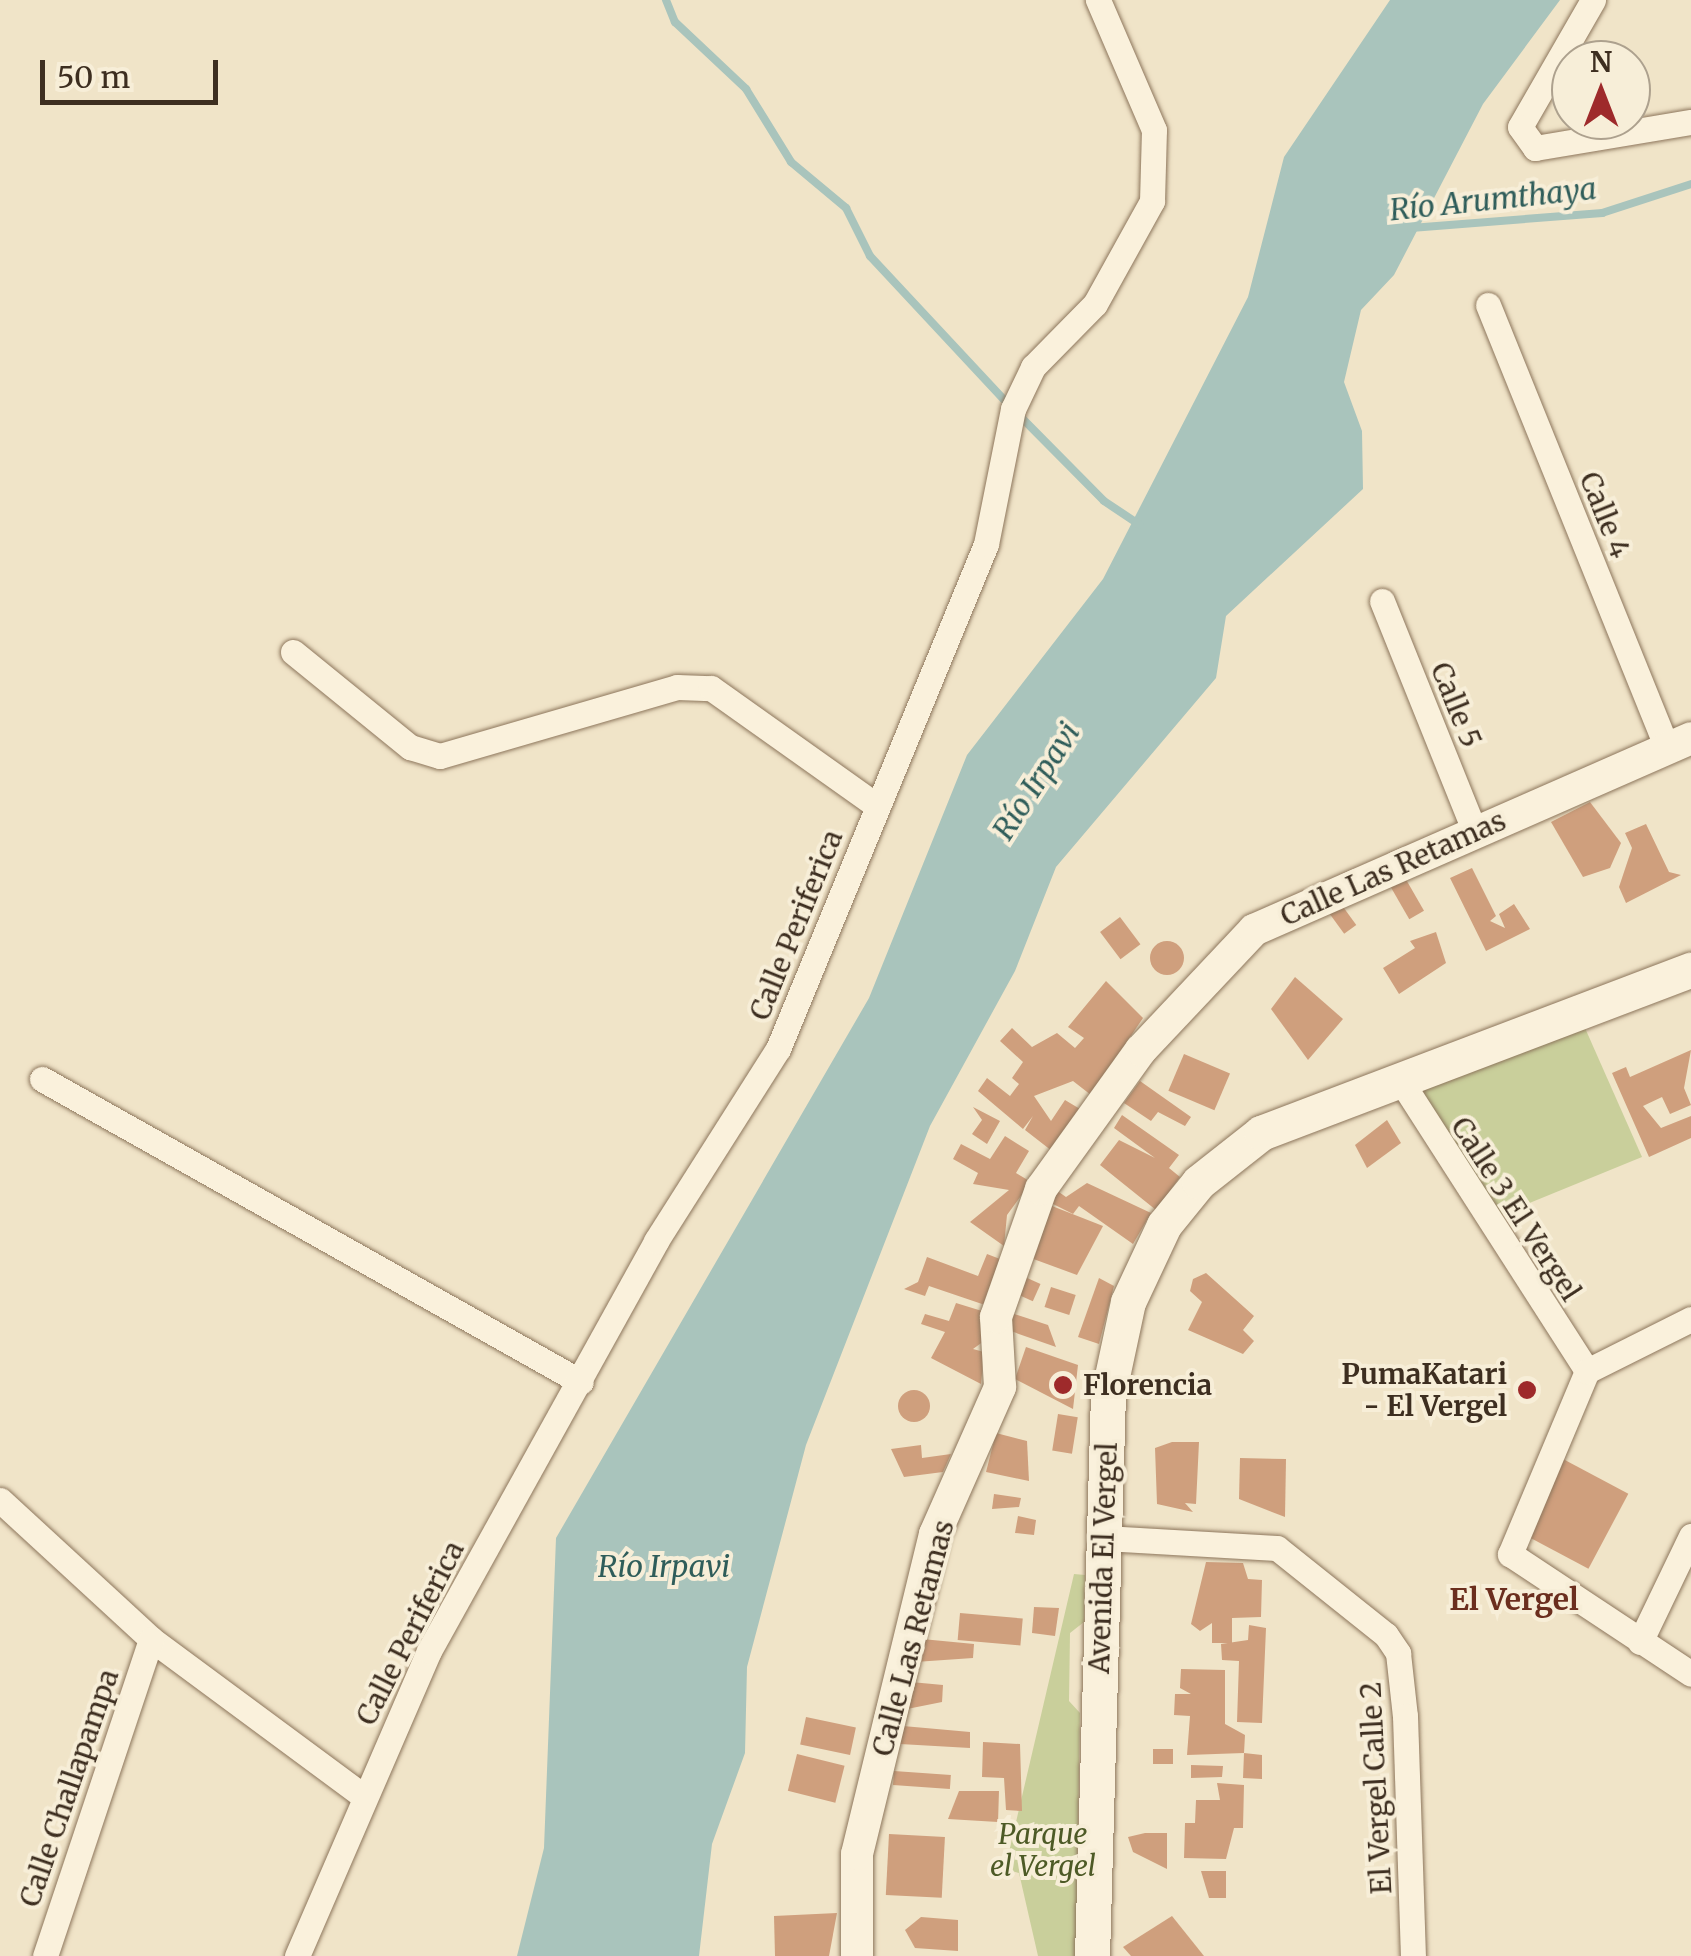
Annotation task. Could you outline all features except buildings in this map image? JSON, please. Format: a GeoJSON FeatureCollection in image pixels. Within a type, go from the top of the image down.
{"type":"FeatureCollection","features":[{"type":"Feature","properties":{"kind":"main road","name":"Avenida El Vergel"},"geometry":{"type":"LineString","coordinates":[[1092,1956],[1104,1538],[1118,1335],[1164,1226],[1230,1152],[1400,1078],[1691,970]]}},
{"type":"Feature","properties":{"kind":"street","name":"Calle Periferica"},"geometry":{"type":"LineString","coordinates":[[298,1956],[363,1796],[430,1651],[656,1242],[778,1049],[986,544],[1020,395],[1033,367],[1095,304],[1158,179],[1154,130],[1098,0]]}},
{"type":"Feature","properties":{"kind":"street"},"geometry":{"type":"LineString","coordinates":[[1593,0],[1520,127],[1535,148],[1691,122]]}},
{"type":"Feature","properties":{"kind":"street","name":"Calle 4"},"geometry":{"type":"LineString","coordinates":[[1488,305],[1679,743]]}},
{"type":"Feature","properties":{"kind":"street","name":"Calle 5"},"geometry":{"type":"LineString","coordinates":[[1382,600],[1475,832]]}},
{"type":"Feature","properties":{"kind":"street"},"geometry":{"type":"LineString","coordinates":[[293,652],[410,747],[440,756],[677,687],[712,688],[877,806]]}},
{"type":"Feature","properties":{"kind":"street","name":"Calle Las Retamas"},"geometry":{"type":"LineString","coordinates":[[857,1956],[857,1854],[935,1534],[1000,1387],[996,1317],[1041,1190],[1141,1050],[1254,930],[1679,743]]}},
{"type":"Feature","properties":{"kind":"street","name":"Calle 3 El Vergel"},"geometry":{"type":"LineString","coordinates":[[1400,1078],[1587,1371]]}},
{"type":"Feature","properties":{"kind":"street"},"geometry":{"type":"LineString","coordinates":[[42,1079],[581,1382]]}},
{"type":"Feature","properties":{"kind":"street"},"geometry":{"type":"LineString","coordinates":[[1691,1319],[1587,1371],[1510,1554],[1691,1674]]}},
{"type":"Feature","properties":{"kind":"street"},"geometry":{"type":"LineString","coordinates":[[0,1500],[151,1639],[363,1796]]}},
{"type":"Feature","properties":{"kind":"street"},"geometry":{"type":"LineString","coordinates":[[1640,1642],[1691,1536]]}},
{"type":"Feature","properties":{"kind":"street","name":"El Vergel Calle 2"},"geometry":{"type":"LineString","coordinates":[[1104,1538],[1277,1548],[1386,1635],[1398,1652],[1405,1716],[1414,1956]]}},
{"type":"Feature","properties":{"kind":"street","name":"Calle Challapampa"},"geometry":{"type":"LineString","coordinates":[[44,1956],[151,1639]]}},
{"type":"Feature","properties":{"kind":"green space"},"geometry":{"type":"Polygon","coordinates":[[[1585,1028],[1642,1157],[1498,1216],[1421,1090],[1585,1028]]]}},
{"type":"Feature","properties":{"kind":"green space","name":"Parque el Vergel"},"geometry":{"type":"Polygon","coordinates":[[[1074,1574],[1085,1575],[1084,1622],[1070,1633],[1069,1701],[1080,1713],[1076,1956],[1038,1956],[1019,1873],[1005,1869],[1074,1574]]]}},
{"type":"Feature","properties":{"kind":"water","name":"Río Irpavi"},"geometry":{"type":"Polygon","coordinates":[[[1390,0],[1560,0],[1483,104],[1394,275],[1361,310],[1344,382],[1362,431],[1363,489],[1226,616],[1216,678],[1056,867],[1015,971],[930,1126],[806,1445],[747,1667],[745,1753],[712,1844],[699,1956],[517,1956],[544,1848],[556,1538],[869,998],[967,755],[1103,579],[1248,297],[1284,157],[1390,0]]]}},
{"type":"Feature","properties":{"kind":"waterway"},"geometry":{"type":"LineString","coordinates":[[666,0],[675,22],[746,89],[791,162],[846,208],[870,256],[1008,404]]}},
{"type":"Feature","properties":{"kind":"waterway","name":"Río Arumthaya"},"geometry":{"type":"LineString","coordinates":[[1411,228],[1602,213],[1691,184]]}},
{"type":"Feature","properties":{"kind":"waterway"},"geometry":{"type":"LineString","coordinates":[[1018,414],[1104,501],[1140,525]]}},
{"type":"Feature","properties":{"kind":"place","name":"Florencia"},"geometry":{"type":"Point","coordinates":[1063,1385]}},
{"type":"Feature","properties":{"kind":"place","name":"PumaKatari - El Vergel"},"geometry":{"type":"Point","coordinates":[1527,1390]}},
{"type":"Feature","properties":{"kind":"district","name":"El Vergel"},"geometry":{"type":"Point","coordinates":[1514,1599]}}]}
